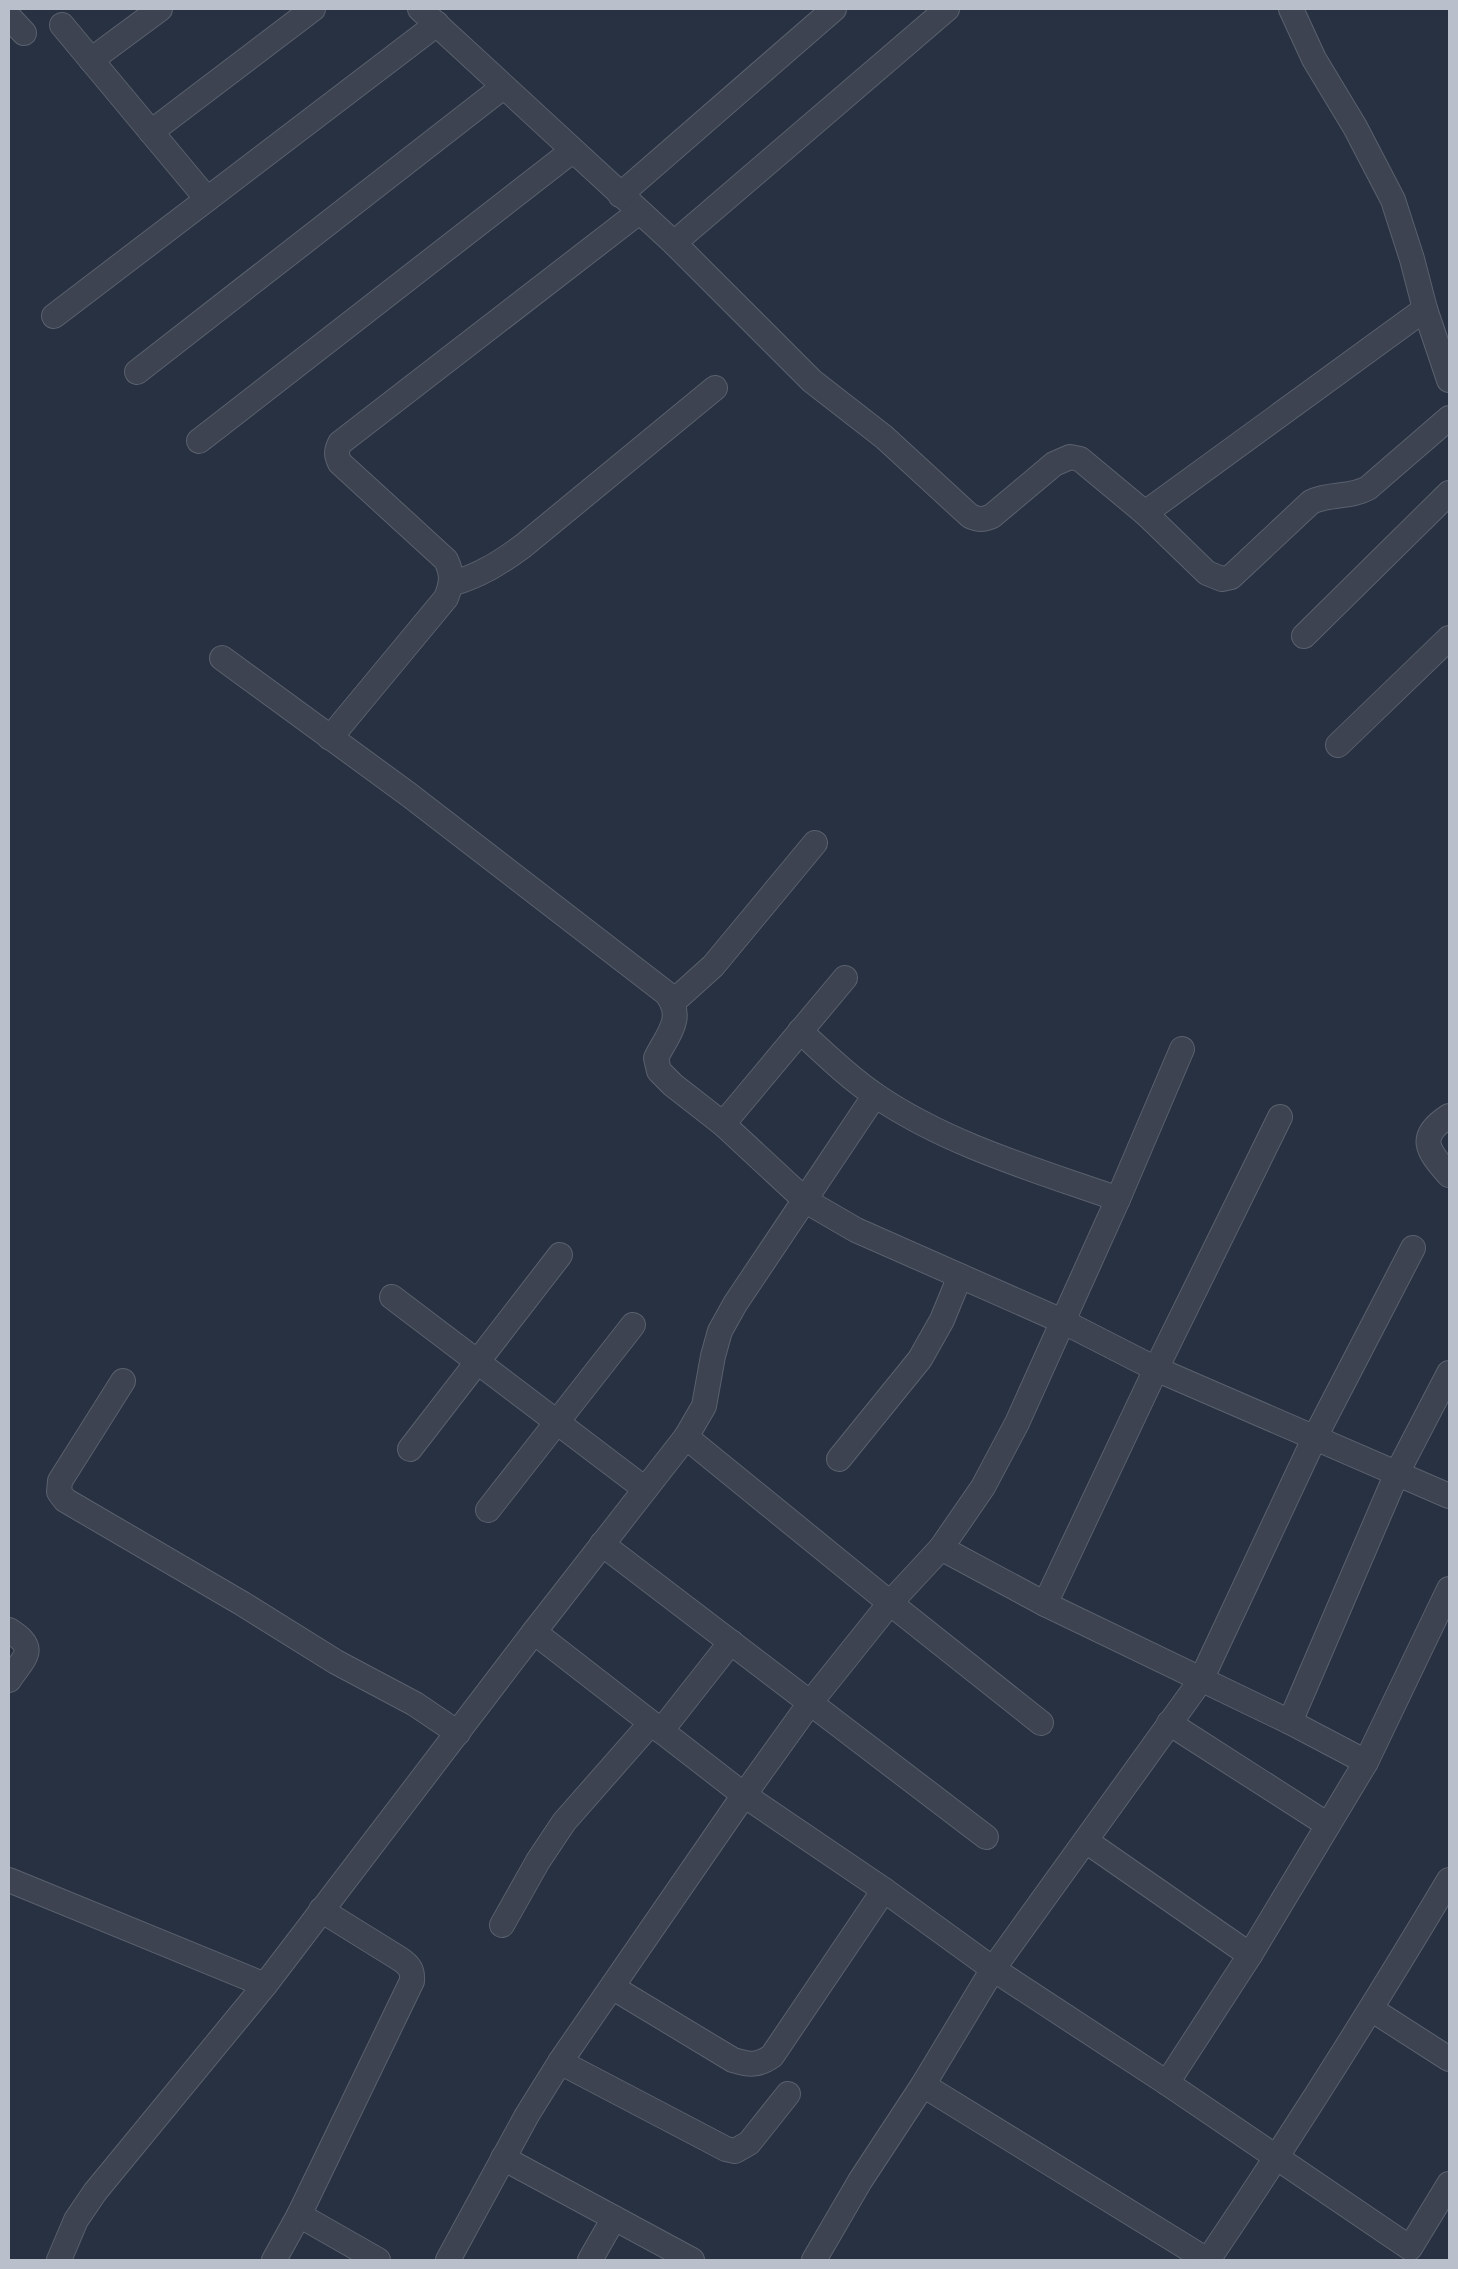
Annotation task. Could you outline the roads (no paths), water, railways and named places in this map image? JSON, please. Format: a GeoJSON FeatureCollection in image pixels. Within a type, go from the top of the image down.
{"type":"FeatureCollection","features":[{"type":"Feature","properties":{"kind":"street"},"geometry":{"type":"LineString","coordinates":[[91,60],[160,9]]}},
{"type":"Feature","properties":{"kind":"street"},"geometry":{"type":"LineString","coordinates":[[151,132],[313,9]]}},
{"type":"Feature","properties":{"kind":"street"},"geometry":{"type":"LineString","coordinates":[[620,195],[834,9]]}},
{"type":"Feature","properties":{"kind":"street"},"geometry":{"type":"LineString","coordinates":[[674,243],[947,9]]}},
{"type":"Feature","properties":{"kind":"street"},"geometry":{"type":"LineString","coordinates":[[1291,9],[1314,59],[1355,127],[1393,200],[1412,259],[1424,309],[1449,380]]}},
{"type":"Feature","properties":{"kind":"street"},"geometry":{"type":"LineString","coordinates":[[54,316],[207,199],[428,17],[638,212],[674,243],[812,381],[884,437],[970,516],[984,520],[992,516],[1054,464],[1070,457],[1080,459],[1145,513],[1207,573],[1214,578],[1222,579],[1231,576],[1311,502],[1322,497],[1359,493],[1368,488],[1449,418]]}},
{"type":"Feature","properties":{"kind":"street"},"geometry":{"type":"LineString","coordinates":[[62,25],[207,199]]}},
{"type":"Feature","properties":{"kind":"street"},"geometry":{"type":"LineString","coordinates":[[137,372],[503,87]]}},
{"type":"Feature","properties":{"kind":"street"},"geometry":{"type":"LineString","coordinates":[[199,441],[572,151]]}},
{"type":"Feature","properties":{"kind":"street"},"geometry":{"type":"LineString","coordinates":[[330,738],[446,598],[451,584],[452,572],[446,560],[340,463],[337,449],[340,443],[638,212]]}},
{"type":"Feature","properties":{"kind":"street"},"geometry":{"type":"LineString","coordinates":[[1145,513],[1424,309]]}},
{"type":"Feature","properties":{"kind":"street"},"geometry":{"type":"LineString","coordinates":[[451,584],[474,578],[497,565],[523,546],[715,388]]}},
{"type":"Feature","properties":{"kind":"street"},"geometry":{"type":"LineString","coordinates":[[1304,636],[1449,493]]}},
{"type":"Feature","properties":{"kind":"street"},"geometry":{"type":"LineString","coordinates":[[1338,745],[1449,638]]}},
{"type":"Feature","properties":{"kind":"street"},"geometry":{"type":"LineString","coordinates":[[222,658],[658,987],[673,1002],[675,1020],[656,1058],[659,1071],[673,1085],[722,1124],[806,1202],[856,1230],[1062,1321],[1156,1369],[1449,1496]]}},
{"type":"Feature","properties":{"kind":"street"},"geometry":{"type":"LineString","coordinates":[[673,1002],[713,966],[815,843]]}},
{"type":"Feature","properties":{"kind":"street"},"geometry":{"type":"LineString","coordinates":[[722,1124],[845,978]]}},
{"type":"Feature","properties":{"kind":"street"},"geometry":{"type":"LineString","coordinates":[[800,1031],[841,1068],[875,1095],[930,1126],[995,1155],[1118,1199]]}},
{"type":"Feature","properties":{"kind":"street"},"geometry":{"type":"LineString","coordinates":[[448,2260],[526,2115],[560,2062],[744,1795],[810,1703],[890,1603],[941,1548],[983,1486],[1017,1423],[1118,1199],[1182,1049]]}},
{"type":"Feature","properties":{"kind":"street"},"geometry":{"type":"LineString","coordinates":[[62,2258],[76,2220],[95,2192],[265,1985],[534,1632],[686,1437],[704,1406],[713,1356],[720,1331],[735,1304],[806,1202],[875,1095]]}},
{"type":"Feature","properties":{"kind":"street"},"geometry":{"type":"LineString","coordinates":[[1449,1116],[1436,1125],[1430,1134],[1428,1147],[1434,1158],[1449,1175]]}},
{"type":"Feature","properties":{"kind":"street"},"geometry":{"type":"LineString","coordinates":[[1045,1604],[1156,1369],[1280,1117]]}},
{"type":"Feature","properties":{"kind":"street"},"geometry":{"type":"LineString","coordinates":[[814,2260],[860,2181],[923,2085],[993,1969],[1201,1680],[1314,1439],[1413,1248]]}},
{"type":"Feature","properties":{"kind":"street"},"geometry":{"type":"LineString","coordinates":[[410,1448],[560,1255]]}},
{"type":"Feature","properties":{"kind":"street"},"geometry":{"type":"LineString","coordinates":[[839,1459],[920,1359],[942,1320],[960,1276]]}},
{"type":"Feature","properties":{"kind":"street"},"geometry":{"type":"LineString","coordinates":[[392,1297],[645,1489]]}},
{"type":"Feature","properties":{"kind":"street"},"geometry":{"type":"LineString","coordinates":[[488,1510],[633,1325]]}},
{"type":"Feature","properties":{"kind":"street"},"geometry":{"type":"LineString","coordinates":[[1290,1722],[1398,1473],[1449,1373]]}},
{"type":"Feature","properties":{"kind":"street"},"geometry":{"type":"LineString","coordinates":[[123,1382],[60,1481],[59,1492],[65,1500],[243,1604],[336,1662],[415,1704],[458,1732]]}},
{"type":"Feature","properties":{"kind":"street"},"geometry":{"type":"LineString","coordinates":[[686,1437],[1041,1723]]}},
{"type":"Feature","properties":{"kind":"street"},"geometry":{"type":"LineString","coordinates":[[602,1544],[986,1837]]}},
{"type":"Feature","properties":{"kind":"street"},"geometry":{"type":"LineString","coordinates":[[941,1548],[1045,1604],[1290,1722],[1366,1762]]}},
{"type":"Feature","properties":{"kind":"street"},"geometry":{"type":"LineString","coordinates":[[1167,2083],[1250,1954],[1366,1762],[1449,1589]]}},
{"type":"Feature","properties":{"kind":"street"},"geometry":{"type":"LineString","coordinates":[[9,1630],[23,1639],[27,1649],[26,1655],[9,1680]]}},
{"type":"Feature","properties":{"kind":"street"},"geometry":{"type":"LineString","coordinates":[[534,1632],[744,1795],[884,1890],[993,1969],[1277,2158],[1406,2254],[1449,2184]]}},
{"type":"Feature","properties":{"kind":"street"},"geometry":{"type":"LineString","coordinates":[[502,1925],[538,1861],[564,1822],[656,1727],[731,1642]]}},
{"type":"Feature","properties":{"kind":"street"},"geometry":{"type":"LineString","coordinates":[[1169,1723],[1328,1825]]}},
{"type":"Feature","properties":{"kind":"street"},"geometry":{"type":"LineString","coordinates":[[1086,1841],[1250,1954]]}},
{"type":"Feature","properties":{"kind":"street"},"geometry":{"type":"LineString","coordinates":[[9,1880],[265,1985]]}},
{"type":"Feature","properties":{"kind":"street"},"geometry":{"type":"LineString","coordinates":[[923,2085],[1208,2260],[1277,2158],[1371,2009],[1449,1880]]}},
{"type":"Feature","properties":{"kind":"street"},"geometry":{"type":"LineString","coordinates":[[612,1987],[733,2060],[748,2065],[761,2063],[772,2056],[884,1890]]}},
{"type":"Feature","properties":{"kind":"street"},"geometry":{"type":"LineString","coordinates":[[274,2260],[299,2215],[412,1981],[412,1972],[408,1964],[321,1910]]}},
{"type":"Feature","properties":{"kind":"street"},"geometry":{"type":"LineString","coordinates":[[1371,2009],[1449,2059]]}},
{"type":"Feature","properties":{"kind":"street"},"geometry":{"type":"LineString","coordinates":[[560,2062],[726,2149],[735,2151],[749,2143],[788,2094]]}},
{"type":"Feature","properties":{"kind":"street"},"geometry":{"type":"LineString","coordinates":[[503,2158],[692,2260]]}},
{"type":"Feature","properties":{"kind":"street"},"geometry":{"type":"LineString","coordinates":[[299,2215],[378,2260]]}},
{"type":"Feature","properties":{"kind":"street"},"geometry":{"type":"LineString","coordinates":[[590,2260],[614,2218]]}}]}
